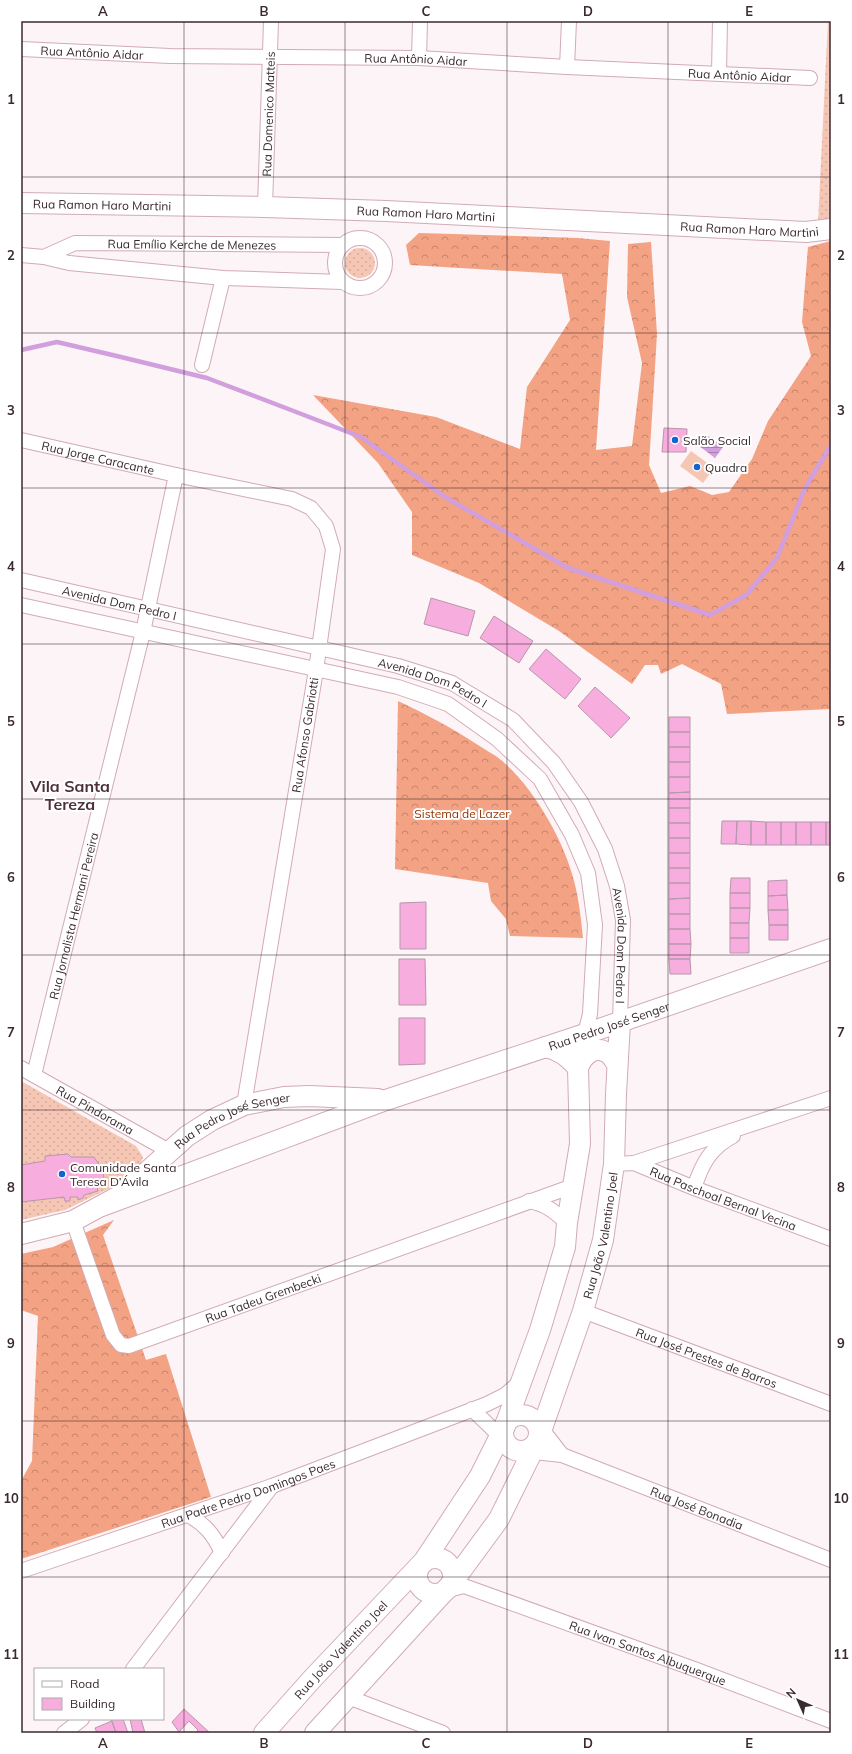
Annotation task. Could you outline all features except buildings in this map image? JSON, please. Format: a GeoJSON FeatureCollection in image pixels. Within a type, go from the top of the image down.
{"type":"FeatureCollection","features":[{"type":"Feature","properties":{"kind":"street","name":"Rua Domenico Matteis"},"geometry":{"type":"LineString","coordinates":[[265,207],[270,21]]}},
{"type":"Feature","properties":{"kind":"street"},"geometry":{"type":"LineString","coordinates":[[419,58],[420,21]]}},
{"type":"Feature","properties":{"kind":"street"},"geometry":{"type":"LineString","coordinates":[[567,67],[569,21]]}},
{"type":"Feature","properties":{"kind":"street"},"geometry":{"type":"LineString","coordinates":[[719,73],[720,21]]}},
{"type":"Feature","properties":{"kind":"street","name":"Rua Antônio Aidar"},"geometry":{"type":"LineString","coordinates":[[21,49],[170,56],[419,58],[567,67],[810,78]]}},
{"type":"Feature","properties":{"kind":"street","name":"Rua Ramon Haro Martini"},"geometry":{"type":"LineString","coordinates":[[21,203],[265,207],[394,211],[806,232],[831,229]]}},
{"type":"Feature","properties":{"kind":"street"},"geometry":{"type":"LineString","coordinates":[[358,238],[370,240],[380,248],[384,256],[385,264],[384,272],[379,280],[373,285],[365,288],[349,286],[342,282],[337,275],[335,259],[337,251],[343,244],[358,238]]}},
{"type":"Feature","properties":{"kind":"street","name":"Rua Emílio Kerche de Menezes"},"geometry":{"type":"LineString","coordinates":[[44,257],[75,243],[343,244]]}},
{"type":"Feature","properties":{"kind":"street","name":"Rua Emílio Kerche de Menezes"},"geometry":{"type":"LineString","coordinates":[[21,255],[44,257],[69,263],[223,278],[342,282]]}},
{"type":"Feature","properties":{"kind":"street"},"geometry":{"type":"LineString","coordinates":[[202,365],[223,278]]}},
{"type":"Feature","properties":{"kind":"street","name":"Rua Jorge Caracante"},"geometry":{"type":"LineString","coordinates":[[21,440],[176,475]]}},
{"type":"Feature","properties":{"kind":"street","name":"Rua Jornalista Hermani Pereira"},"geometry":{"type":"LineString","coordinates":[[34,1075],[149,608],[176,475]]}},
{"type":"Feature","properties":{"kind":"street","name":"Rua Afonso Gabriotti"},"geometry":{"type":"LineString","coordinates":[[176,475],[292,499],[310,508],[326,526],[333,549],[316,670],[244,1105]]}},
{"type":"Feature","properties":{"kind":"street","name":"Avenida Dom Pedro I"},"geometry":{"type":"LineString","coordinates":[[21,580],[398,666],[452,683],[513,720],[554,763],[581,802],[598,832],[617,886],[623,920],[620,1022]]}},
{"type":"Feature","properties":{"kind":"street","name":"Avenida Dom Pedro I"},"geometry":{"type":"LineString","coordinates":[[21,605],[398,687],[448,704],[497,739],[540,779],[572,835],[588,873],[595,925],[590,1014],[585,1034]]}},
{"type":"Feature","properties":{"kind":"street","name":"Rua Pedro José Senger"},"geometry":{"type":"LineString","coordinates":[[102,1206],[197,1166],[309,1129],[386,1100],[585,1034],[831,949]]}},
{"type":"Feature","properties":{"kind":"street","name":"Rua João Valentino Joel"},"geometry":{"type":"LineString","coordinates":[[264,1733],[313,1678],[421,1565],[480,1476],[521,1433],[583,1310],[624,1163],[617,1064],[620,1022]]}},
{"type":"Feature","properties":{"kind":"street","name":"Rua João Valentino Joel"},"geometry":{"type":"LineString","coordinates":[[315,1733],[451,1582],[499,1519],[521,1433],[523,1380],[566,1247],[567,1223],[580,1144],[578,1068],[585,1034]]}},
{"type":"Feature","properties":{"kind":"street"},"geometry":{"type":"LineString","coordinates":[[545,1047],[556,1050],[565,1055],[578,1068],[587,1054],[599,1050],[609,1054],[617,1064]]}},
{"type":"Feature","properties":{"kind":"street","name":"Rua Pindorama"},"geometry":{"type":"LineString","coordinates":[[21,1068],[169,1151]]}},
{"type":"Feature","properties":{"kind":"street"},"geometry":{"type":"LineString","coordinates":[[309,1096],[317,1106],[319,1115],[315,1124],[309,1129]]}},
{"type":"Feature","properties":{"kind":"street","name":"Rua Pedro José Senger"},"geometry":{"type":"LineString","coordinates":[[21,1234],[73,1221],[102,1206],[121,1195],[136,1183],[187,1136],[212,1120],[244,1105],[284,1097],[309,1096],[386,1100]]}},
{"type":"Feature","properties":{"kind":"street"},"geometry":{"type":"LineString","coordinates":[[624,1163],[759,1122],[831,1098]]}},
{"type":"Feature","properties":{"kind":"street"},"geometry":{"type":"LineString","coordinates":[[694,1188],[701,1167],[712,1151],[728,1138],[759,1122]]}},
{"type":"Feature","properties":{"kind":"street"},"geometry":{"type":"LineString","coordinates":[[187,1136],[186,1152],[197,1166]]}},
{"type":"Feature","properties":{"kind":"street"},"geometry":{"type":"LineString","coordinates":[[169,1151],[197,1166]]}},
{"type":"Feature","properties":{"kind":"street","name":"Rua Paschoal Bernal Vecina"},"geometry":{"type":"LineString","coordinates":[[624,1163],[831,1239]]}},
{"type":"Feature","properties":{"kind":"street","name":"Rua Tadeu Grembecki"},"geometry":{"type":"LineString","coordinates":[[73,1221],[113,1335],[120,1345],[130,1346],[573,1186]]}},
{"type":"Feature","properties":{"kind":"street"},"geometry":{"type":"LineString","coordinates":[[529,1201],[544,1204],[554,1210],[567,1223]]}},
{"type":"Feature","properties":{"kind":"street","name":"Rua José Prestes de Barros"},"geometry":{"type":"LineString","coordinates":[[583,1310],[831,1404]]}},
{"type":"Feature","properties":{"kind":"street","name":"Rua Padre Pedro Domingos Paes"},"geometry":{"type":"LineString","coordinates":[[21,1571],[272,1486],[496,1400],[523,1380]]}},
{"type":"Feature","properties":{"kind":"street"},"geometry":{"type":"LineString","coordinates":[[472,1409],[562,1455]]}},
{"type":"Feature","properties":{"kind":"street","name":"Rua Padre Pedro Domingos Paes"},"geometry":{"type":"LineString","coordinates":[[472,1409],[521,1433]]}},
{"type":"Feature","properties":{"kind":"street","name":"Rua José Bonadia"},"geometry":{"type":"LineString","coordinates":[[521,1433],[562,1455],[831,1560]]}},
{"type":"Feature","properties":{"kind":"street"},"geometry":{"type":"LineString","coordinates":[[134,1668],[272,1486]]}},
{"type":"Feature","properties":{"kind":"street"},"geometry":{"type":"LineString","coordinates":[[188,1515],[200,1521],[210,1530],[222,1552]]}},
{"type":"Feature","properties":{"kind":"street"},"geometry":{"type":"LineString","coordinates":[[433,1558],[442,1559],[451,1582],[428,1592],[420,1586],[417,1577],[421,1565],[433,1558]]}},
{"type":"Feature","properties":{"kind":"street","name":"Rua Ivan Santos Albuquerque"},"geometry":{"type":"LineString","coordinates":[[451,1582],[690,1668],[831,1721]]}},
{"type":"Feature","properties":{"kind":"street"},"geometry":{"type":"LineString","coordinates":[[348,1697],[443,1733]]}},
{"type":"Feature","properties":{"kind":"street"},"geometry":{"type":"LineString","coordinates":[[64,1733],[81,1720]]}},
{"type":"Feature","properties":{"kind":"shaded area"},"geometry":{"type":"Polygon","coordinates":[[[828,21],[831,21],[831,218],[818,222],[828,21]]]}},
{"type":"Feature","properties":{"kind":"shaded area"},"geometry":{"type":"Polygon","coordinates":[[[360,248],[371,252],[375,263],[371,274],[360,278],[349,274],[345,263],[349,252],[360,248]]]}},
{"type":"Feature","properties":{"kind":"shaded area"},"geometry":{"type":"Polygon","coordinates":[[[707,435],[723,447],[715,458],[699,446],[707,435]]]}},
{"type":"Feature","properties":{"kind":"shaded area","name":"Quadra"},"geometry":{"type":"Polygon","coordinates":[[[691,451],[714,468],[703,483],[680,466],[691,451]]]}},
{"type":"Feature","properties":{"kind":"shaded area"},"geometry":{"type":"Polygon","coordinates":[[[21,1081],[136,1146],[143,1157],[139,1168],[110,1188],[65,1210],[21,1220],[21,1081]]]}},
{"type":"Feature","properties":{"kind":"green space"},"geometry":{"type":"Polygon","coordinates":[[[419,233],[578,238],[610,241],[596,450],[632,446],[642,363],[627,297],[628,244],[651,242],[657,334],[649,465],[661,493],[690,486],[712,495],[729,492],[752,459],[768,421],[811,356],[802,322],[808,247],[831,241],[831,709],[727,714],[721,684],[682,664],[661,674],[658,665],[645,665],[632,684],[559,631],[479,583],[412,555],[412,512],[378,463],[313,395],[436,417],[520,449],[527,387],[570,320],[562,274],[410,265],[406,245],[419,233]]]}},
{"type":"Feature","properties":{"kind":"green space","name":"Sistema de Lazer"},"geometry":{"type":"Polygon","coordinates":[[[398,701],[449,727],[501,760],[513,771],[536,799],[555,832],[569,865],[577,895],[583,938],[510,936],[506,919],[491,901],[488,883],[395,869],[398,701]]]}},
{"type":"Feature","properties":{"kind":"green space"},"geometry":{"type":"Polygon","coordinates":[[[114,1220],[103,1235],[146,1360],[166,1354],[211,1497],[21,1559],[21,1481],[32,1461],[38,1316],[21,1310],[21,1254],[53,1247],[114,1220]]]}},
{"type":"Feature","properties":{"kind":"waterway"},"geometry":{"type":"LineString","coordinates":[[21,350],[57,342],[207,378],[291,410],[361,437],[445,497],[568,568],[710,615],[746,595],[777,558],[805,488],[831,445]]}},
{"type":"Feature","properties":{"kind":"place","name":"Salão Social"},"geometry":{"type":"Point","coordinates":[675,440]}},
{"type":"Feature","properties":{"kind":"place","name":"Quadra"},"geometry":{"type":"Point","coordinates":[697,467]}},
{"type":"Feature","properties":{"kind":"place","name":"Comunidade Santa Teresa D’Ávila"},"geometry":{"type":"Point","coordinates":[62,1174]}},
{"type":"Feature","properties":{"kind":"district","name":"Vila Santa Tereza"},"geometry":{"type":"Point","coordinates":[70,795]}}]}
